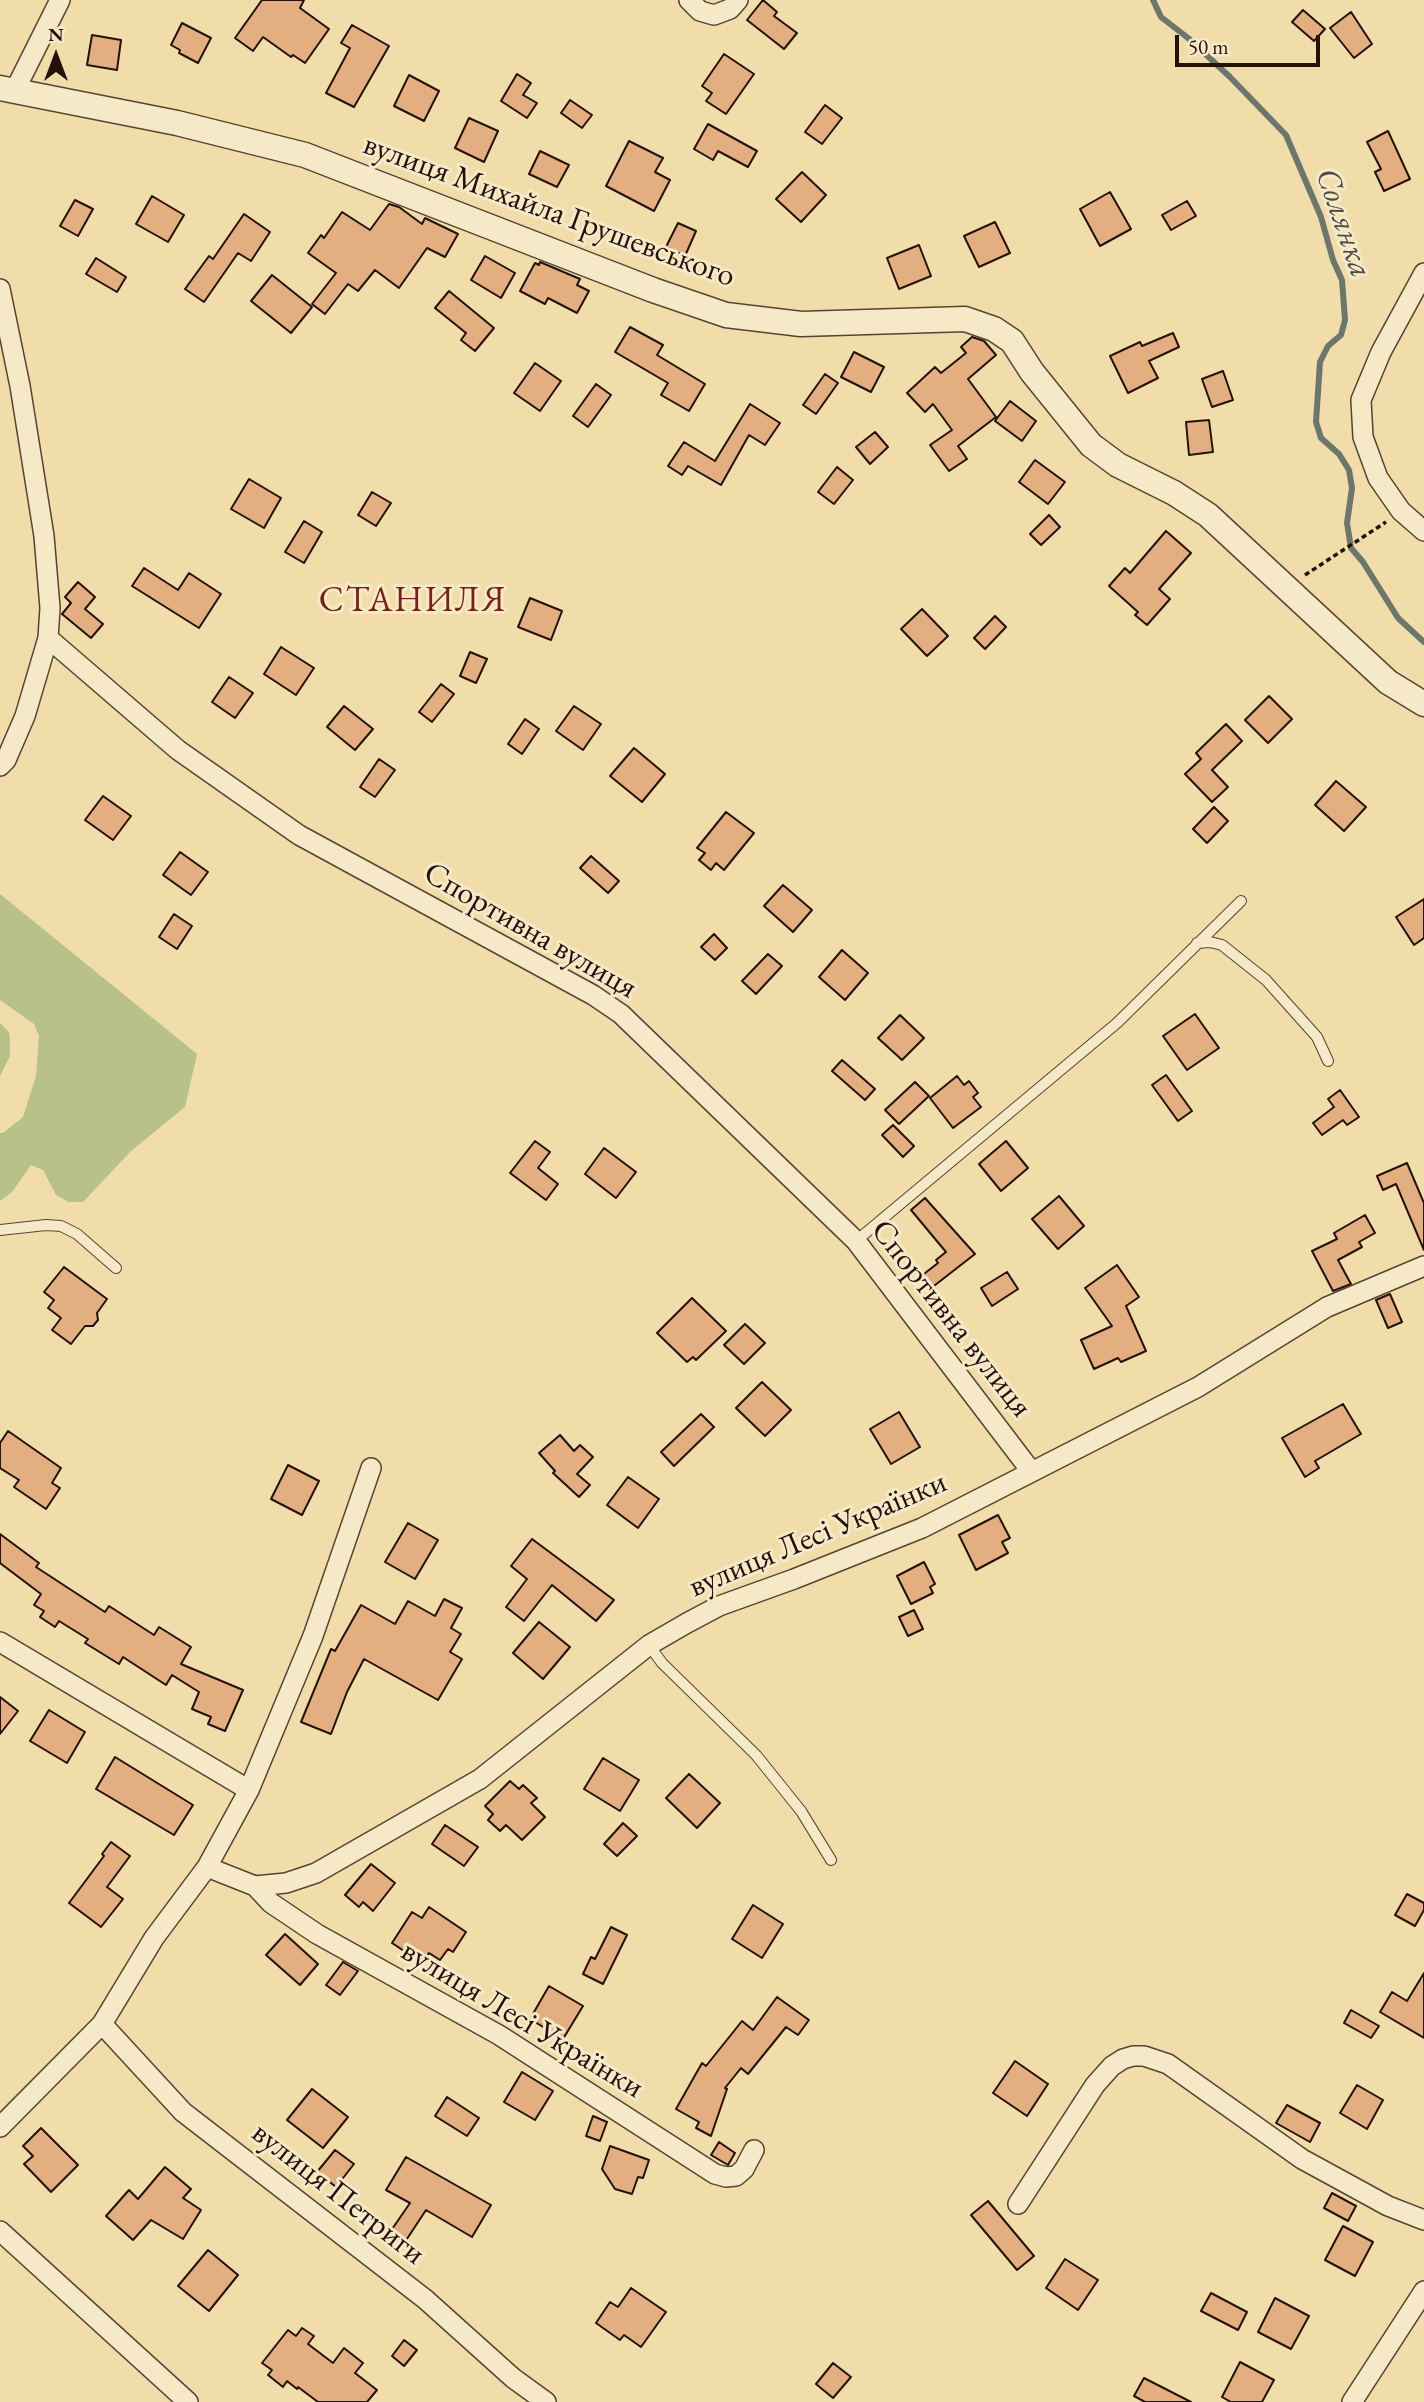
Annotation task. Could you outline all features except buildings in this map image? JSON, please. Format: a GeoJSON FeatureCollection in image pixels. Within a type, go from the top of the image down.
{"type":"FeatureCollection","features":[{"type":"Feature","properties":{"kind":"street","name":"вулиця Михайла Грушевського"},"geometry":{"type":"LineString","coordinates":[[60,0],[8,89],[177,124],[305,155],[653,290],[726,315],[801,324],[965,320],[994,329],[1012,341],[1032,372],[1091,445],[1118,465],[1174,493],[1208,515],[1388,682],[1424,704]]}},
{"type":"Feature","properties":{"kind":"street"},"geometry":{"type":"LineString","coordinates":[[690,0],[700,11],[714,15],[730,9],[738,0]]}},
{"type":"Feature","properties":{"kind":"street"},"geometry":{"type":"LineString","coordinates":[[1424,273],[1381,352],[1361,400],[1363,437],[1378,478],[1401,511],[1424,531]]}},
{"type":"Feature","properties":{"kind":"street"},"geometry":{"type":"LineString","coordinates":[[0,289],[20,386],[44,536],[50,608],[48,638],[25,716],[6,760],[0,766]]}},
{"type":"Feature","properties":{"kind":"street","name":"Спортивна вулиця"},"geometry":{"type":"LineString","coordinates":[[48,638],[178,750],[299,835],[593,995],[621,1014],[856,1241],[1031,1471]]}},
{"type":"Feature","properties":{"kind":"street","name":"вулиця Лесі Українки"},"geometry":{"type":"LineString","coordinates":[[207,1867],[256,1886],[286,1883],[316,1873],[480,1779],[649,1645],[719,1606],[922,1528],[1198,1387],[1327,1307],[1424,1266]]}},
{"type":"Feature","properties":{"kind":"street"},"geometry":{"type":"LineString","coordinates":[[0,2127],[102,2024],[154,1938],[207,1867],[249,1790],[313,1636],[371,1468]]}},
{"type":"Feature","properties":{"kind":"street"},"geometry":{"type":"LineString","coordinates":[[0,1642],[249,1790]]}},
{"type":"Feature","properties":{"kind":"street","name":"вулиця Лесі Українки"},"geometry":{"type":"LineString","coordinates":[[256,1886],[271,1903],[317,1934],[499,2035],[715,2174],[736,2176],[744,2169],[754,2150]]}},
{"type":"Feature","properties":{"kind":"street","name":"вулиця Петриги"},"geometry":{"type":"LineString","coordinates":[[102,2024],[183,2112],[425,2299],[513,2378],[546,2402]]}},
{"type":"Feature","properties":{"kind":"street"},"geometry":{"type":"LineString","coordinates":[[1018,2204],[1095,2085],[1112,2066],[1133,2056],[1144,2056],[1168,2064],[1302,2159],[1388,2206],[1424,2220]]}},
{"type":"Feature","properties":{"kind":"street"},"geometry":{"type":"LineString","coordinates":[[0,2231],[188,2402]]}},
{"type":"Feature","properties":{"kind":"street"},"geometry":{"type":"LineString","coordinates":[[1352,2402],[1424,2291]]}},
{"type":"Feature","properties":{"kind":"lane"},"geometry":{"type":"LineString","coordinates":[[856,1241],[1116,1023],[1241,901]]}},
{"type":"Feature","properties":{"kind":"lane"},"geometry":{"type":"LineString","coordinates":[[1196,943],[1222,944],[1266,980],[1317,1037],[1328,1061]]}},
{"type":"Feature","properties":{"kind":"lane"},"geometry":{"type":"LineString","coordinates":[[0,1230],[61,1226],[77,1234],[117,1268]]}},
{"type":"Feature","properties":{"kind":"lane"},"geometry":{"type":"LineString","coordinates":[[649,1645],[662,1663],[756,1755],[801,1811],[831,1860]]}},
{"type":"Feature","properties":{"kind":"path"},"geometry":{"type":"LineString","coordinates":[[1312,569],[1383,524]]}},
{"type":"Feature","properties":{"kind":"green space"},"geometry":{"type":"Polygon","coordinates":[[[0,894],[197,1054],[185,1107],[131,1151],[83,1202],[69,1202],[56,1195],[43,1170],[31,1165],[12,1192],[0,1201],[0,1133],[23,1117],[36,1076],[39,1036],[34,1024],[0,1000],[0,894]]]}},
{"type":"Feature","properties":{"kind":"green space"},"geometry":{"type":"Polygon","coordinates":[[[0,1023],[9,1032],[10,1056],[0,1076],[0,1023]]]}},
{"type":"Feature","properties":{"kind":"waterway","name":"Солянка"},"geometry":{"type":"LineString","coordinates":[[1153,0],[1161,17],[1230,77],[1286,135],[1321,217],[1333,260],[1342,280],[1345,320],[1341,335],[1328,346],[1320,362],[1316,422],[1321,438],[1339,454],[1349,470],[1352,488],[1347,523],[1351,548],[1363,562],[1398,618],[1424,642]]}},
{"type":"Feature","properties":{"kind":"district","name":"СТАНИЛЯ"},"geometry":{"type":"Point","coordinates":[413,601]}}]}
